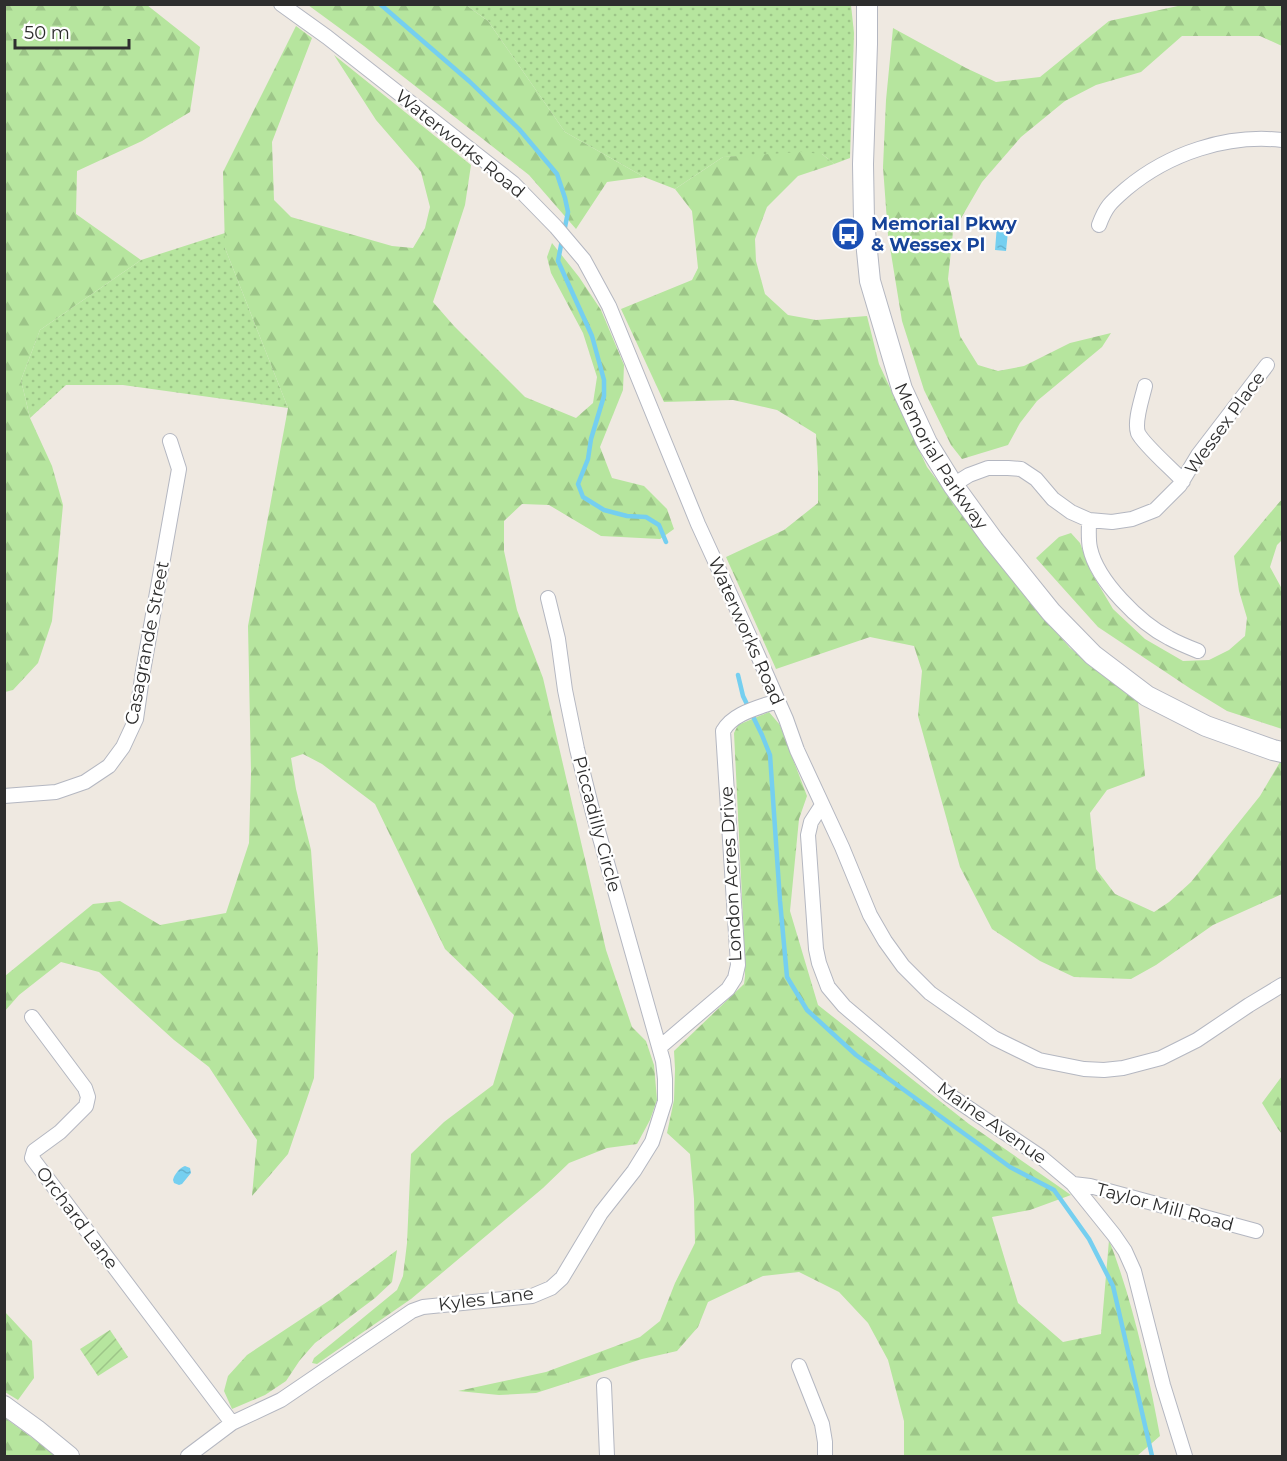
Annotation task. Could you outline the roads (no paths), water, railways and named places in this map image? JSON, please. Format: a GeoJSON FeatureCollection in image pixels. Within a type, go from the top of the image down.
{"type":"FeatureCollection","features":[{"type":"Feature","properties":{"kind":"main road","name":"Memorial Parkway"},"geometry":{"type":"LineString","coordinates":[[867,4],[863,164],[864,221],[870,281],[902,389],[927,443],[953,486],[993,540],[1052,612],[1094,655],[1148,696],[1197,722],[1282,752]]}},
{"type":"Feature","properties":{"kind":"street","name":"Waterworks Road"},"geometry":{"type":"LineString","coordinates":[[281,4],[327,37],[500,172],[556,227],[584,260],[609,306],[698,524],[786,719],[797,750],[842,847],[870,915],[903,966],[930,993],[994,1038],[1040,1060],[1084,1069],[1104,1070],[1123,1068],[1161,1058],[1197,1040],[1282,985]]}},
{"type":"Feature","properties":{"kind":"street"},"geometry":{"type":"LineString","coordinates":[[1099,225],[1104,210],[1115,198],[1136,181],[1172,160],[1196,150],[1234,141],[1282,140]]}},
{"type":"Feature","properties":{"kind":"street","name":"Wessex Place"},"geometry":{"type":"LineString","coordinates":[[953,486],[969,475],[988,468],[1021,469],[1036,479],[1053,499],[1071,512],[1089,520],[1112,522],[1132,519],[1155,510],[1180,485],[1198,455],[1267,365]]}},
{"type":"Feature","properties":{"kind":"street","name":"Wessex Place"},"geometry":{"type":"LineString","coordinates":[[1145,387],[1137,422],[1138,433],[1183,481]]}},
{"type":"Feature","properties":{"kind":"street","name":"Casagrande Street"},"geometry":{"type":"LineString","coordinates":[[4,796],[56,792],[85,782],[109,766],[123,747],[136,719],[142,671],[179,469],[170,441]]}},
{"type":"Feature","properties":{"kind":"street"},"geometry":{"type":"LineString","coordinates":[[1089,520],[1090,549],[1096,567],[1111,589],[1162,634],[1198,651]]}},
{"type":"Feature","properties":{"kind":"street","name":"Piccadilly Circle"},"geometry":{"type":"LineString","coordinates":[[548,598],[558,639],[577,748],[593,813],[660,1047]]}},
{"type":"Feature","properties":{"kind":"street","name":"London Acres Drive"},"geometry":{"type":"LineString","coordinates":[[660,1047],[728,989],[735,978],[738,965],[723,731],[727,724],[735,718],[777,701]]}},
{"type":"Feature","properties":{"kind":"street","name":"Maine Avenue"},"geometry":{"type":"LineString","coordinates":[[822,806],[810,822],[808,835],[816,949],[828,987],[844,1006],[949,1095],[1041,1157],[1073,1184],[1104,1221],[1125,1251],[1134,1271],[1163,1385],[1185,1456]]}},
{"type":"Feature","properties":{"kind":"street","name":"Orchard Lane"},"geometry":{"type":"LineString","coordinates":[[32,1017],[85,1088],[88,1097],[86,1106],[60,1131],[34,1151],[32,1158],[232,1423]]}},
{"type":"Feature","properties":{"kind":"street","name":"Kyles Lane"},"geometry":{"type":"LineString","coordinates":[[188,1456],[232,1423],[281,1400],[412,1311],[423,1307],[532,1296],[551,1288],[562,1278],[601,1213],[634,1171],[652,1142],[665,1101],[665,1079],[660,1047]]}},
{"type":"Feature","properties":{"kind":"street","name":"Taylor Mill Road"},"geometry":{"type":"LineString","coordinates":[[1073,1184],[1090,1186],[1256,1231]]}},
{"type":"Feature","properties":{"kind":"street"},"geometry":{"type":"LineString","coordinates":[[799,1366],[822,1424],[825,1456]]}},
{"type":"Feature","properties":{"kind":"street"},"geometry":{"type":"LineString","coordinates":[[604,1385],[607,1456]]}},
{"type":"Feature","properties":{"kind":"street"},"geometry":{"type":"LineString","coordinates":[[4,1405],[70,1456]]}},
{"type":"Feature","properties":{"kind":"water"},"geometry":{"type":"Polygon","coordinates":[[[997,225],[1011,226],[1006,251],[995,250],[997,225]]]}},
{"type":"Feature","properties":{"kind":"water"},"geometry":{"type":"Polygon","coordinates":[[[185,1166],[190,1168],[191,1173],[182,1184],[174,1183],[176,1174],[185,1166]]]}},
{"type":"Feature","properties":{"kind":"waterway"},"geometry":{"type":"LineString","coordinates":[[380,4],[469,81],[519,129],[557,174],[568,212],[564,232]]}},
{"type":"Feature","properties":{"kind":"waterway"},"geometry":{"type":"LineString","coordinates":[[562,240],[558,261],[592,336],[604,380],[604,396],[591,439],[588,459],[578,484],[583,497],[604,510],[627,516],[646,517],[659,525],[666,542]]}},
{"type":"Feature","properties":{"kind":"waterway"},"geometry":{"type":"LineString","coordinates":[[738,675],[743,696],[770,755],[787,977],[807,1010],[856,1055],[1010,1167],[1054,1190],[1089,1239],[1113,1286],[1152,1456]]}},
{"type":"Feature","properties":{"kind":"place","name":"Memorial Pkwy & Wessex Pl"},"geometry":{"type":"Point","coordinates":[848,234]}}]}
